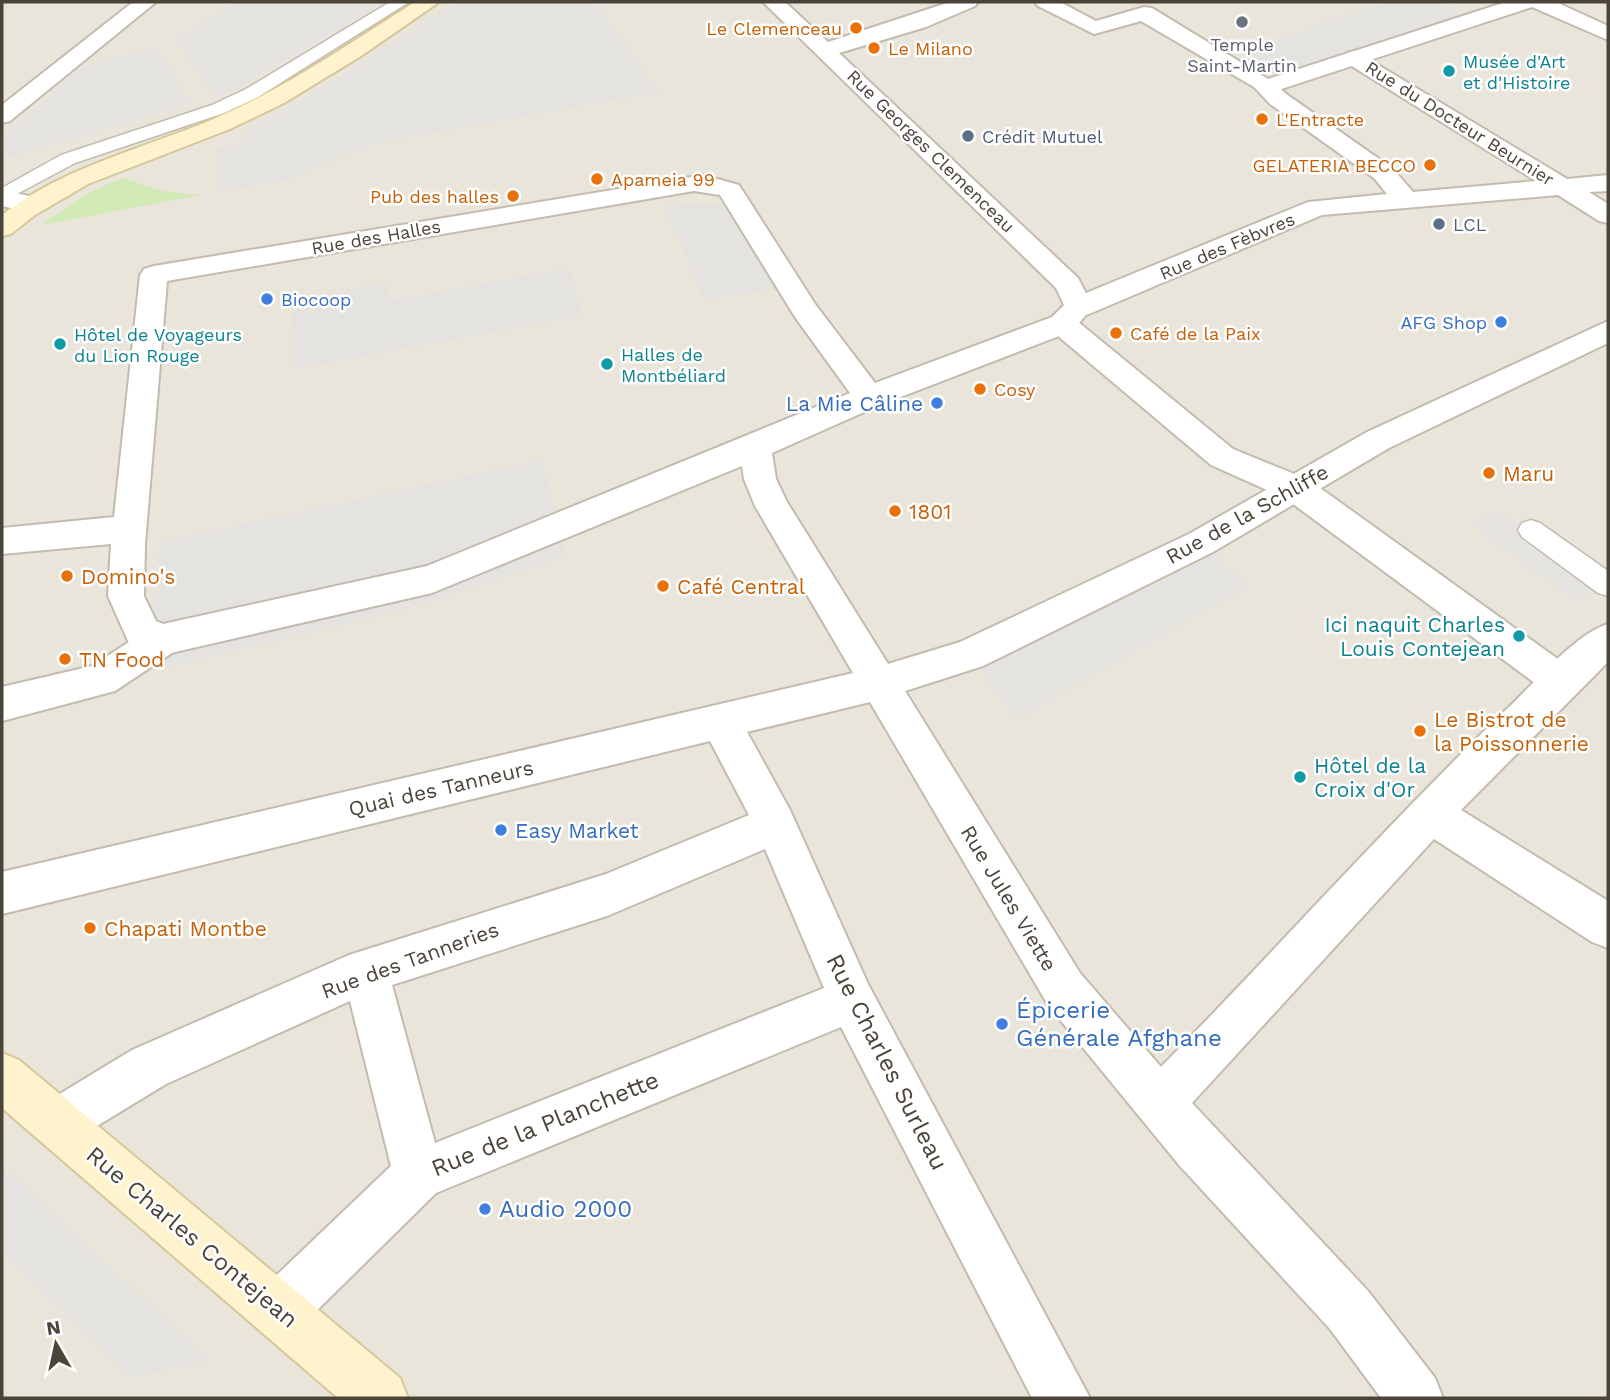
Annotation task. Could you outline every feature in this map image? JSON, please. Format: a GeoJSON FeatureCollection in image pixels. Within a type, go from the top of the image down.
{"type":"FeatureCollection","features":[{"type":"Feature","properties":{"kind":"main road"},"geometry":{"type":"LineString","coordinates":[[2,228],[29,204],[139,153],[220,124],[269,102],[429,2]]}},
{"type":"Feature","properties":{"kind":"main road","name":"Rue Charles Contejean"},"geometry":{"type":"LineString","coordinates":[[2,1077],[380,1398]]}},
{"type":"Feature","properties":{"kind":"street"},"geometry":{"type":"LineString","coordinates":[[2,117],[146,2]]}},
{"type":"Feature","properties":{"kind":"street","name":"Rue Georges Clemenceau"},"geometry":{"type":"LineString","coordinates":[[773,2],[1068,284],[1070,316],[1222,457],[1297,489],[1560,681]]}},
{"type":"Feature","properties":{"kind":"street"},"geometry":{"type":"LineString","coordinates":[[826,50],[918,22],[968,2]]}},
{"type":"Feature","properties":{"kind":"street"},"geometry":{"type":"LineString","coordinates":[[1045,2],[1094,28],[1143,7],[1266,87],[1278,99],[1383,173],[1405,199]]}},
{"type":"Feature","properties":{"kind":"street"},"geometry":{"type":"LineString","coordinates":[[1266,87],[1526,2]]}},
{"type":"Feature","properties":{"kind":"street"},"geometry":{"type":"LineString","coordinates":[[1539,2],[1608,34]]}},
{"type":"Feature","properties":{"kind":"street","name":"Rue du Docteur Beurnier"},"geometry":{"type":"LineString","coordinates":[[1355,58],[1608,215]]}},
{"type":"Feature","properties":{"kind":"street","name":"Rue des Halles"},"geometry":{"type":"LineString","coordinates":[[162,640],[142,632],[126,596],[128,529],[154,275],[690,183],[719,184],[730,190],[805,310],[869,397]]}},
{"type":"Feature","properties":{"kind":"street","name":"Rue des Fèbvres"},"geometry":{"type":"LineString","coordinates":[[162,640],[432,579],[1070,316],[1317,208],[1608,183]]}},
{"type":"Feature","properties":{"kind":"street"},"geometry":{"type":"LineString","coordinates":[[2,197],[29,204]]}},
{"type":"Feature","properties":{"kind":"street","name":"Rue de la Schliffe"},"geometry":{"type":"LineString","coordinates":[[880,683],[970,655],[1201,543],[1378,440],[1608,331]]}},
{"type":"Feature","properties":{"kind":"street","name":"Rue Jules Viette"},"geometry":{"type":"LineString","coordinates":[[755,447],[760,480],[772,506],[1064,989],[1197,1147],[1349,1310],[1415,1398]]}},
{"type":"Feature","properties":{"kind":"street"},"geometry":{"type":"LineString","coordinates":[[2,541],[128,529]]}},
{"type":"Feature","properties":{"kind":"street"},"geometry":{"type":"LineString","coordinates":[[1161,1101],[1225,1037],[1428,812],[1560,681],[1608,639]]}},
{"type":"Feature","properties":{"kind":"street"},"geometry":{"type":"LineString","coordinates":[[2,704],[102,680],[162,640]]}},
{"type":"Feature","properties":{"kind":"street","name":"Quai des Tanneurs"},"geometry":{"type":"LineString","coordinates":[[2,893],[880,683]]}},
{"type":"Feature","properties":{"kind":"street","name":"Rue Charles Surleau"},"geometry":{"type":"LineString","coordinates":[[720,721],[775,824],[852,1000],[1062,1398]]}},
{"type":"Feature","properties":{"kind":"street"},"geometry":{"type":"LineString","coordinates":[[1428,812],[1608,926]]}},
{"type":"Feature","properties":{"kind":"street","name":"Rue des Tanneries"},"geometry":{"type":"LineString","coordinates":[[57,1124],[149,1067],[365,971],[607,895],[775,824]]}},
{"type":"Feature","properties":{"kind":"street"},"geometry":{"type":"LineString","coordinates":[[365,971],[418,1175]]}},
{"type":"Feature","properties":{"kind":"street","name":"Rue de la Planchette"},"geometry":{"type":"LineString","coordinates":[[279,1310],[418,1175],[852,1000]]}},
{"type":"Feature","properties":{"kind":"lane"},"geometry":{"type":"LineString","coordinates":[[2,197],[68,159],[218,109],[253,93],[401,2]]}},
{"type":"Feature","properties":{"kind":"lane"},"geometry":{"type":"LineString","coordinates":[[1531,530],[1608,585]]}},
{"type":"Feature","properties":{"kind":"shaded area"},"geometry":{"type":"Polygon","coordinates":[[[2,2],[1608,2],[1608,1398],[2,1398],[2,2]]]}},
{"type":"Feature","properties":{"kind":"shaded area"},"geometry":{"type":"Polygon","coordinates":[[[237,2],[385,2],[218,99],[175,40],[237,2]]]}},
{"type":"Feature","properties":{"kind":"shaded area"},"geometry":{"type":"Polygon","coordinates":[[[460,2],[594,2],[660,92],[392,140],[363,147],[296,178],[218,192],[216,149],[241,143],[244,135],[460,2]]]}},
{"type":"Feature","properties":{"kind":"shaded area"},"geometry":{"type":"Polygon","coordinates":[[[1385,2],[1437,2],[1463,14],[1281,75],[1251,69],[1226,56],[1385,2]]]}},
{"type":"Feature","properties":{"kind":"shaded area"},"geometry":{"type":"Polygon","coordinates":[[[157,47],[191,104],[2,159],[2,138],[83,66],[157,47]]]}},
{"type":"Feature","properties":{"kind":"shaded area"},"geometry":{"type":"Polygon","coordinates":[[[739,203],[790,286],[704,300],[664,205],[739,203]]]}},
{"type":"Feature","properties":{"kind":"shaded area"},"geometry":{"type":"Polygon","coordinates":[[[569,268],[583,315],[295,369],[292,300],[387,282],[389,301],[569,268]]]}},
{"type":"Feature","properties":{"kind":"shaded area"},"geometry":{"type":"Polygon","coordinates":[[[543,460],[565,556],[430,603],[147,673],[160,542],[543,460]]]}},
{"type":"Feature","properties":{"kind":"shaded area"},"geometry":{"type":"Polygon","coordinates":[[[1497,510],[1605,588],[1578,602],[1473,526],[1497,510]]]}},
{"type":"Feature","properties":{"kind":"shaded area"},"geometry":{"type":"Polygon","coordinates":[[[1201,543],[1248,586],[1016,720],[970,655],[1201,543]]]}},
{"type":"Feature","properties":{"kind":"shaded area"},"geometry":{"type":"Polygon","coordinates":[[[2,1166],[209,1360],[133,1378],[2,1253],[2,1166]]]}},
{"type":"Feature","properties":{"kind":"green space"},"geometry":{"type":"Polygon","coordinates":[[[122,178],[162,191],[201,195],[42,225],[84,195],[122,178]]]}},
{"type":"Feature","properties":{"kind":"place","name":"Temple Saint-Martin"},"geometry":{"type":"Point","coordinates":[1242,22]}},
{"type":"Feature","properties":{"kind":"place","name":"Le Clemenceau"},"geometry":{"type":"Point","coordinates":[856,28]}},
{"type":"Feature","properties":{"kind":"place","name":"Le Milano"},"geometry":{"type":"Point","coordinates":[874,48]}},
{"type":"Feature","properties":{"kind":"place","name":"Musée d'Art et d'Histoire"},"geometry":{"type":"Point","coordinates":[1449,71]}},
{"type":"Feature","properties":{"kind":"place","name":"L'Entracte"},"geometry":{"type":"Point","coordinates":[1262,119]}},
{"type":"Feature","properties":{"kind":"place","name":"Crédit Mutuel"},"geometry":{"type":"Point","coordinates":[968,136]}},
{"type":"Feature","properties":{"kind":"place","name":"GELATERIA BECCO"},"geometry":{"type":"Point","coordinates":[1430,165]}},
{"type":"Feature","properties":{"kind":"place","name":"Apameia 99"},"geometry":{"type":"Point","coordinates":[597,179]}},
{"type":"Feature","properties":{"kind":"place","name":"Pub des halles"},"geometry":{"type":"Point","coordinates":[513,196]}},
{"type":"Feature","properties":{"kind":"place","name":"LCL"},"geometry":{"type":"Point","coordinates":[1439,224]}},
{"type":"Feature","properties":{"kind":"place","name":"Biocoop"},"geometry":{"type":"Point","coordinates":[267,299]}},
{"type":"Feature","properties":{"kind":"place","name":"AFG Shop"},"geometry":{"type":"Point","coordinates":[1501,322]}},
{"type":"Feature","properties":{"kind":"place","name":"Café de la Paix"},"geometry":{"type":"Point","coordinates":[1116,333]}},
{"type":"Feature","properties":{"kind":"place","name":"Hôtel de Voyageurs du Lion Rouge"},"geometry":{"type":"Point","coordinates":[60,344]}},
{"type":"Feature","properties":{"kind":"place","name":"Halles de Montbéliard"},"geometry":{"type":"Point","coordinates":[607,364]}},
{"type":"Feature","properties":{"kind":"place","name":"Cosy"},"geometry":{"type":"Point","coordinates":[980,389]}},
{"type":"Feature","properties":{"kind":"place","name":"La Mie Câline"},"geometry":{"type":"Point","coordinates":[937,403]}},
{"type":"Feature","properties":{"kind":"place","name":"Maru"},"geometry":{"type":"Point","coordinates":[1489,473]}},
{"type":"Feature","properties":{"kind":"place","name":"1801"},"geometry":{"type":"Point","coordinates":[895,511]}},
{"type":"Feature","properties":{"kind":"place","name":"Domino's"},"geometry":{"type":"Point","coordinates":[67,576]}},
{"type":"Feature","properties":{"kind":"place","name":"Café Central"},"geometry":{"type":"Point","coordinates":[663,586]}},
{"type":"Feature","properties":{"kind":"place","name":"Ici naquit Charles Louis Contejean"},"geometry":{"type":"Point","coordinates":[1519,636]}},
{"type":"Feature","properties":{"kind":"place","name":"TN Food"},"geometry":{"type":"Point","coordinates":[65,659]}},
{"type":"Feature","properties":{"kind":"place","name":"Le Bistrot de la Poissonnerie"},"geometry":{"type":"Point","coordinates":[1420,731]}},
{"type":"Feature","properties":{"kind":"place","name":"Hôtel de la Croix d'Or"},"geometry":{"type":"Point","coordinates":[1300,777]}},
{"type":"Feature","properties":{"kind":"place","name":"Easy Market"},"geometry":{"type":"Point","coordinates":[501,830]}},
{"type":"Feature","properties":{"kind":"place","name":"Chapati Montbe"},"geometry":{"type":"Point","coordinates":[90,928]}},
{"type":"Feature","properties":{"kind":"place","name":"Épicerie Générale Afghane"},"geometry":{"type":"Point","coordinates":[1002,1024]}},
{"type":"Feature","properties":{"kind":"place","name":"Audio 2000"},"geometry":{"type":"Point","coordinates":[485,1209]}}]}
